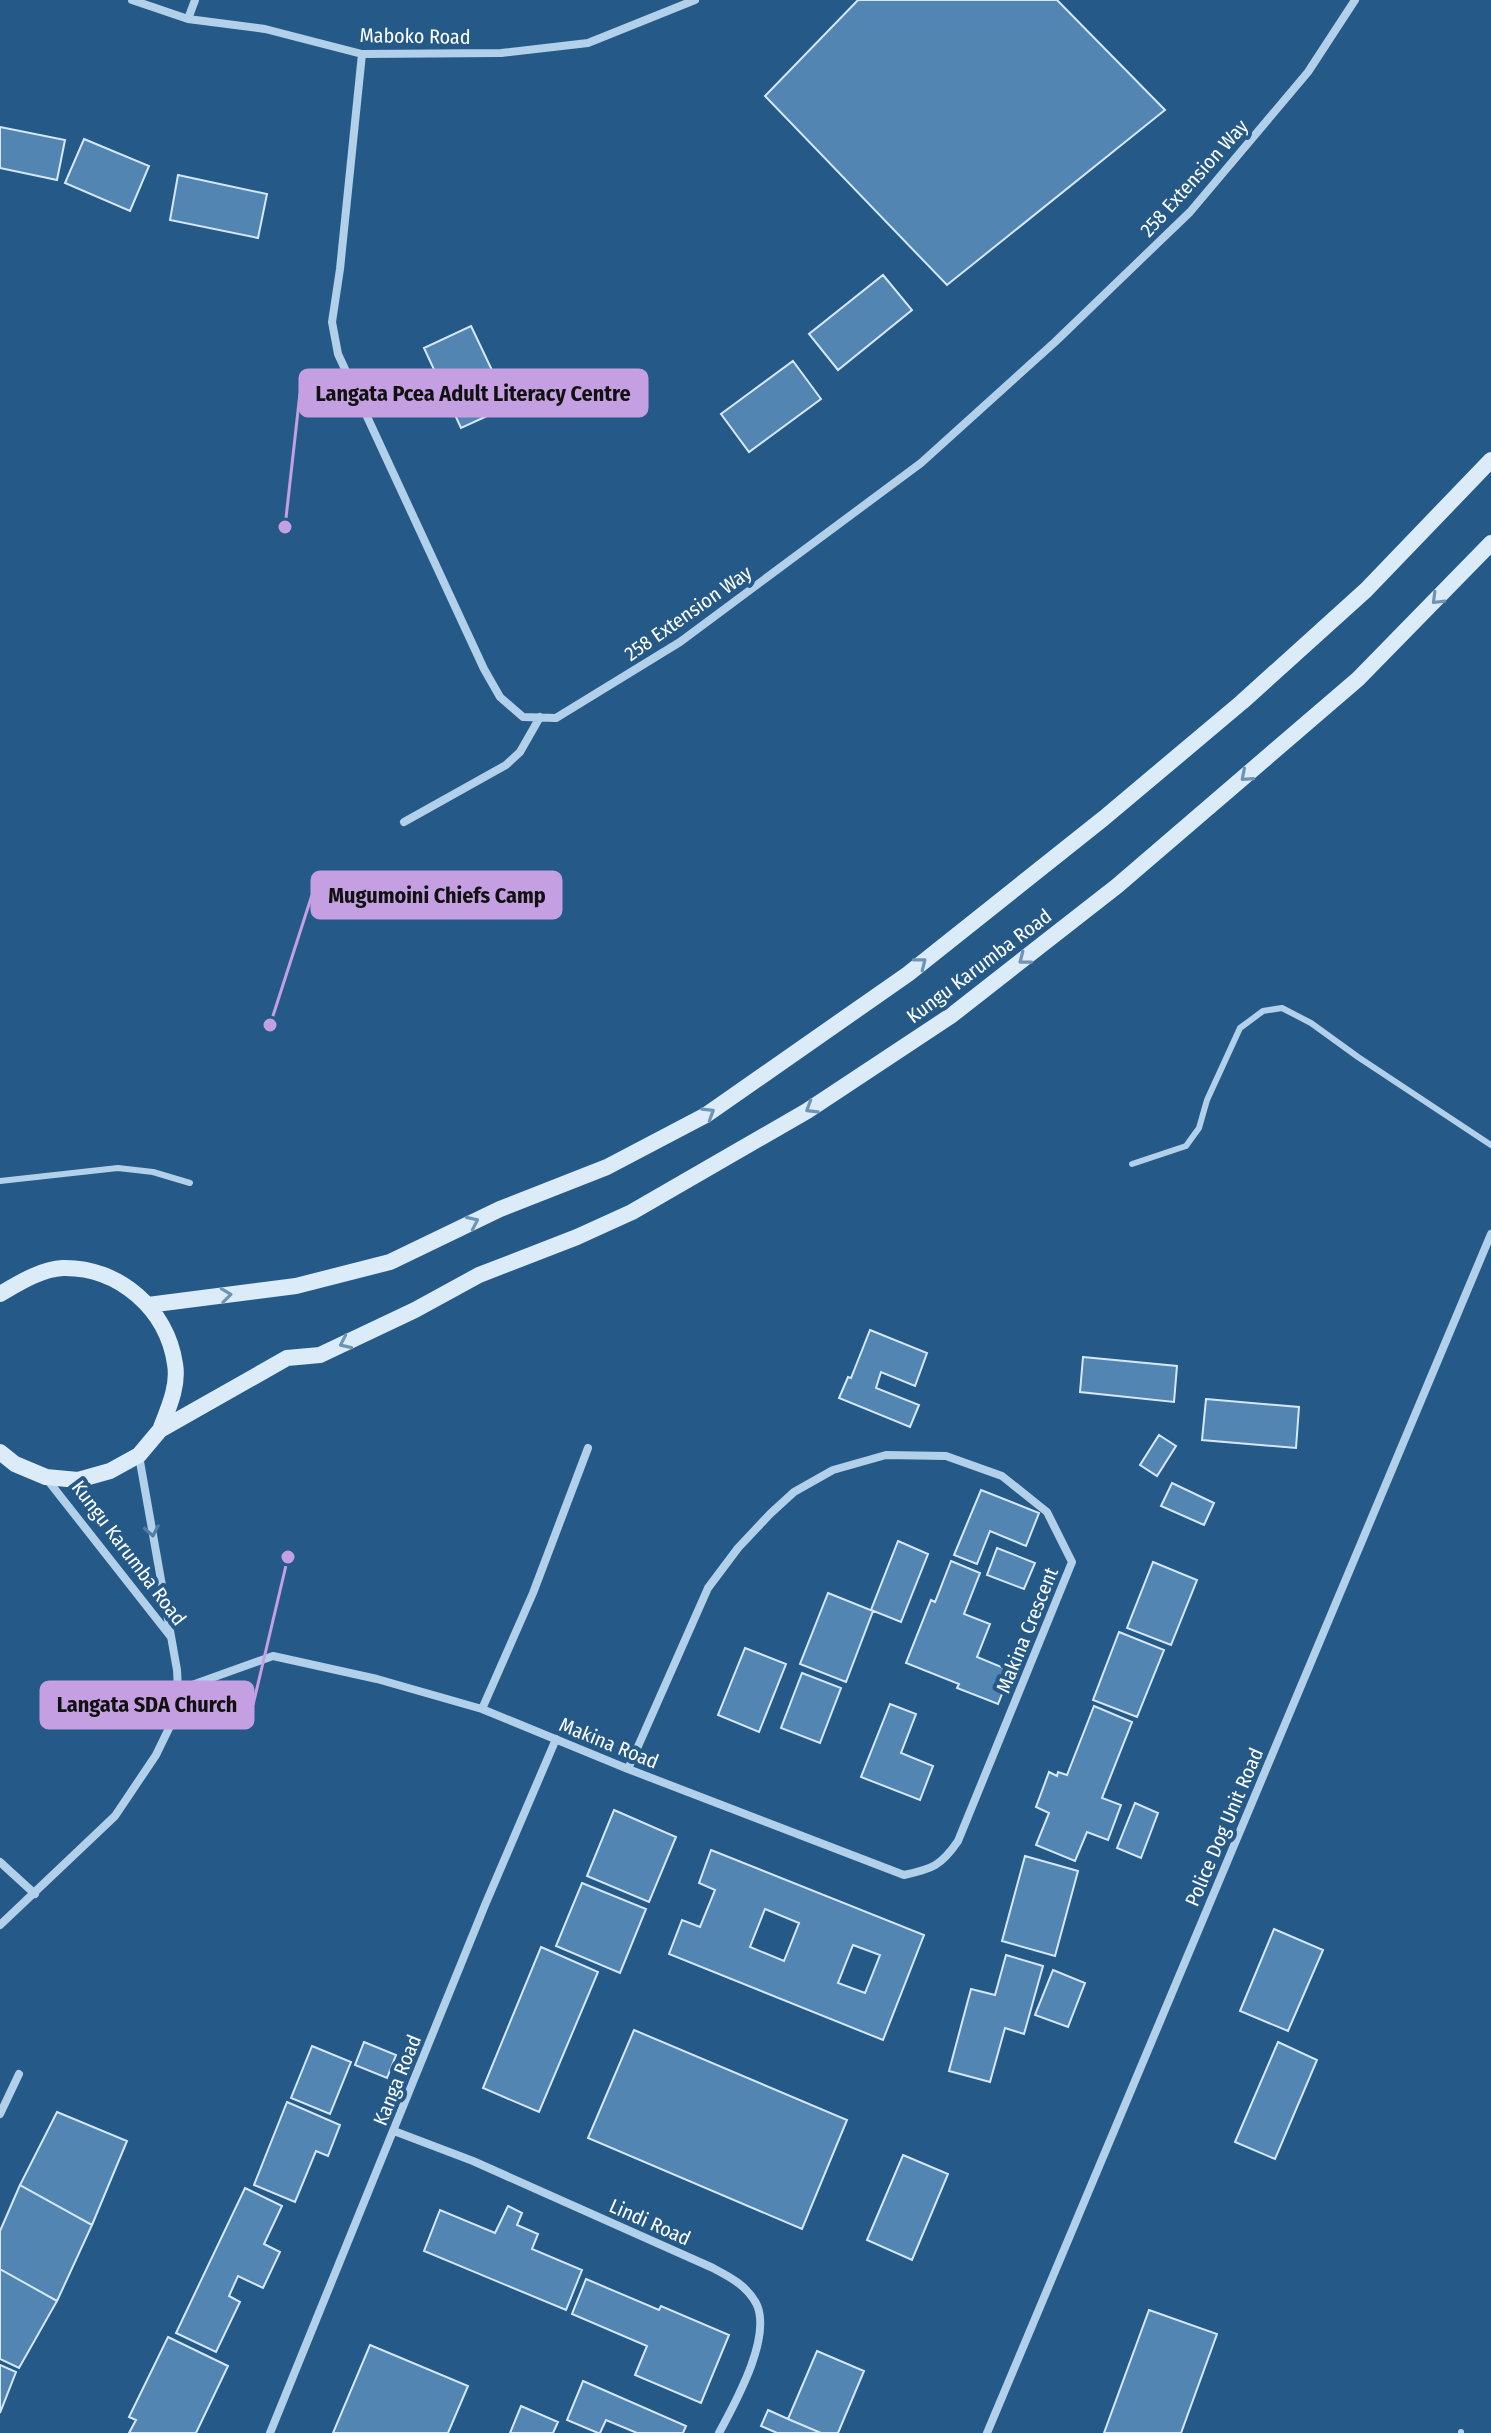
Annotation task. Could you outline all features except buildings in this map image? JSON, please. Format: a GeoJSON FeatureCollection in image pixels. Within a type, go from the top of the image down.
{"type":"FeatureCollection","features":[{"type":"Feature","properties":{"kind":"main road"},"geometry":{"type":"LineString","coordinates":[[148,1305],[296,1286],[390,1262],[500,1209],[607,1167],[706,1115],[908,974],[1104,818],[1242,702],[1366,590],[1491,460]]}},
{"type":"Feature","properties":{"kind":"main road","name":"Kungu Karumba Road"},"geometry":{"type":"LineString","coordinates":[[160,1430],[287,1358],[320,1355],[415,1310],[479,1275],[632,1212],[807,1111],[952,1015],[1117,886],[1358,679],[1491,543]]}},
{"type":"Feature","properties":{"kind":"main road"},"geometry":{"type":"LineString","coordinates":[[0,1294],[28,1278],[60,1268],[91,1270],[124,1284],[148,1305],[167,1333],[176,1366],[173,1399],[160,1430],[139,1455],[110,1471],[78,1480],[46,1477],[15,1464],[0,1452]]}},
{"type":"Feature","properties":{"kind":"street","name":"Maboko Road"},"geometry":{"type":"LineString","coordinates":[[132,0],[188,19],[265,29],[362,54],[501,53],[588,43],[695,0]]}},
{"type":"Feature","properties":{"kind":"street"},"geometry":{"type":"LineString","coordinates":[[188,19],[195,0]]}},
{"type":"Feature","properties":{"kind":"street","name":"258 Extension Way"},"geometry":{"type":"LineString","coordinates":[[540,717],[556,718],[680,642],[921,463],[1055,342],[1190,212],[1308,72],[1355,0]]}},
{"type":"Feature","properties":{"kind":"street"},"geometry":{"type":"LineString","coordinates":[[362,54],[332,322],[338,354],[484,669],[500,697],[523,717],[540,717],[520,752],[506,765],[404,822]]}},
{"type":"Feature","properties":{"kind":"street","name":"Police Dog Unit Road"},"geometry":{"type":"LineString","coordinates":[[987,2433],[1491,1234]]}},
{"type":"Feature","properties":{"kind":"street"},"geometry":{"type":"LineString","coordinates":[[482,1709],[533,1593],[588,1448]]}},
{"type":"Feature","properties":{"kind":"street"},"geometry":{"type":"LineString","coordinates":[[139,1455],[171,1638]]}},
{"type":"Feature","properties":{"kind":"street","name":"Makina Crescent"},"geometry":{"type":"LineString","coordinates":[[628,1769],[708,1588],[738,1548],[770,1514],[794,1492],[833,1470],[886,1455],[946,1456],[1002,1476],[1047,1512],[1072,1562],[979,1788]]}},
{"type":"Feature","properties":{"kind":"street","name":"Kungu Karumba Road"},"geometry":{"type":"LineString","coordinates":[[0,1925],[115,1816],[156,1755],[173,1720],[178,1690],[171,1638],[46,1477]]}},
{"type":"Feature","properties":{"kind":"street","name":"Makina Road"},"geometry":{"type":"LineString","coordinates":[[178,1690],[273,1656],[377,1679],[482,1709],[904,1875],[929,1870],[945,1860],[958,1841],[979,1788]]}},
{"type":"Feature","properties":{"kind":"street","name":"Kanga Road"},"geometry":{"type":"LineString","coordinates":[[270,2433],[556,1739]]}},
{"type":"Feature","properties":{"kind":"street"},"geometry":{"type":"LineString","coordinates":[[0,1862],[35,1894]]}},
{"type":"Feature","properties":{"kind":"street"},"geometry":{"type":"LineString","coordinates":[[0,2114],[19,2074]]}},
{"type":"Feature","properties":{"kind":"street","name":"Lindi Road"},"geometry":{"type":"LineString","coordinates":[[394,2131],[473,2161],[739,2282],[757,2305],[761,2326],[742,2389],[719,2433]]}},
{"type":"Feature","properties":{"kind":"lane"},"geometry":{"type":"LineString","coordinates":[[1132,1164],[1186,1146],[1199,1128],[1207,1100],[1240,1028],[1263,1011],[1282,1008],[1311,1023],[1491,1145]]}},
{"type":"Feature","properties":{"kind":"lane"},"geometry":{"type":"LineString","coordinates":[[0,1181],[118,1168],[153,1172],[190,1183]]}},
{"type":"Feature","properties":{"kind":"place","name":"Langata Pcea Adult Literacy Centre"},"geometry":{"type":"Point","coordinates":[285,527]}},
{"type":"Feature","properties":{"kind":"place","name":"Mugumoini Chiefs Camp"},"geometry":{"type":"Point","coordinates":[270,1025]}},
{"type":"Feature","properties":{"kind":"place","name":"Langata SDA Church"},"geometry":{"type":"Point","coordinates":[288,1557]}}]}
